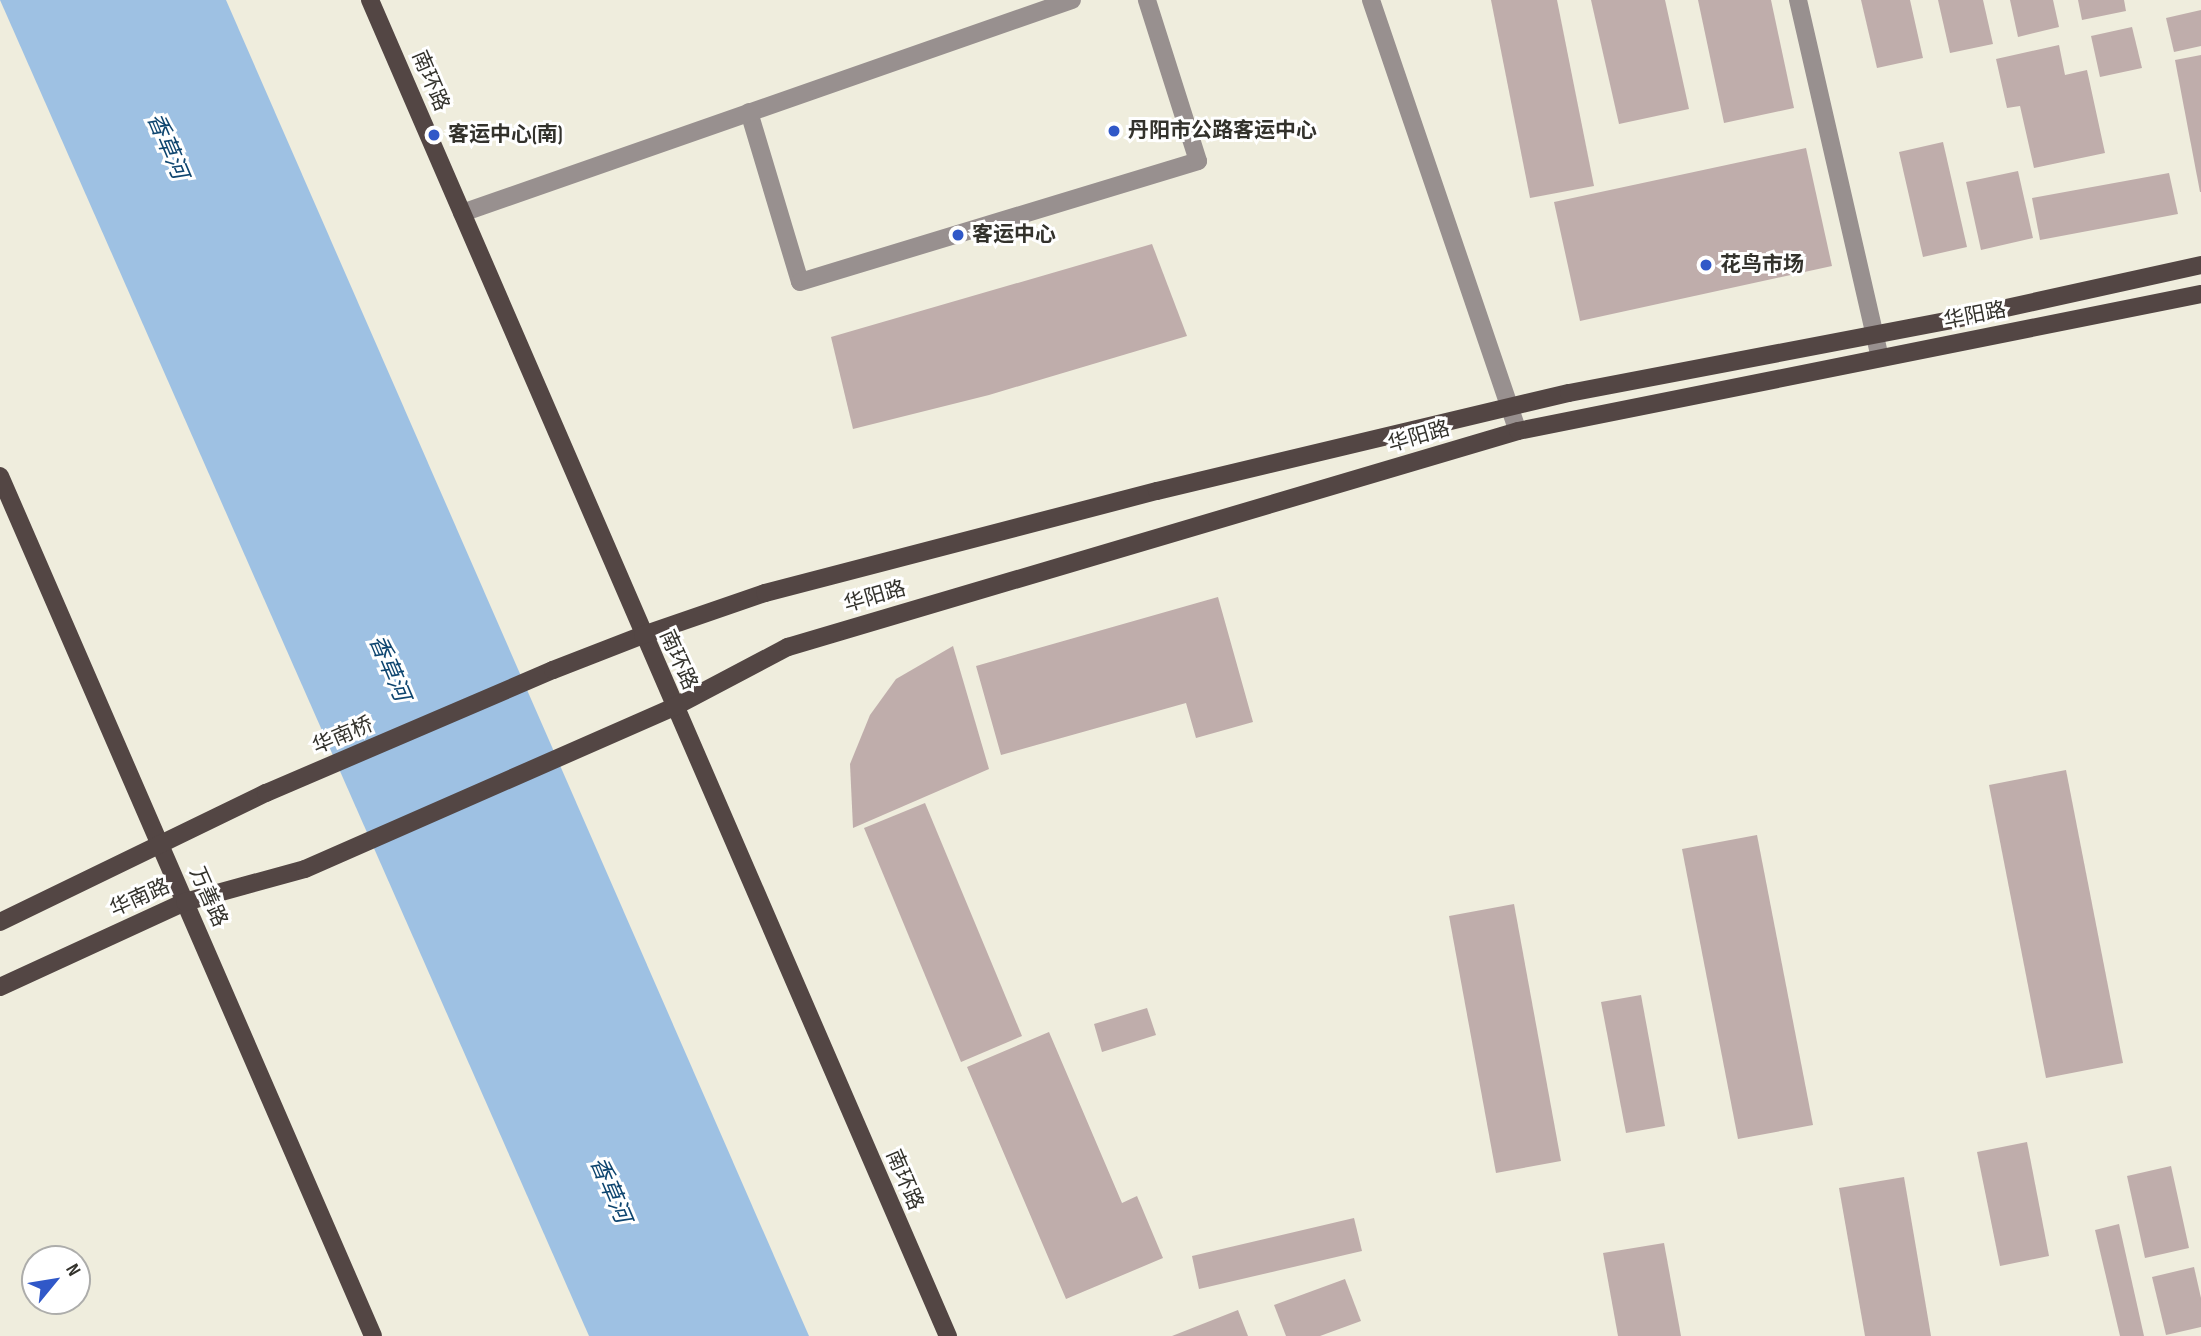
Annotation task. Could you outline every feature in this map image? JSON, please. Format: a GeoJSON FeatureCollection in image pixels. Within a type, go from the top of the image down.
{"type":"FeatureCollection","features":[{"type":"Feature","properties":{"kind":"main road","name":"南环路"},"geometry":{"type":"LineString","coordinates":[[370,0],[948,1336]]}},
{"type":"Feature","properties":{"kind":"main road"},"geometry":{"type":"LineString","coordinates":[[643,635],[765,593],[1157,491],[1510,407],[1875,335],[2201,265]]}},
{"type":"Feature","properties":{"kind":"main road","name":"华阳路"},"geometry":{"type":"LineString","coordinates":[[674,707],[788,647],[1518,431],[2201,294]]}},
{"type":"Feature","properties":{"kind":"main road","name":"万善路"},"geometry":{"type":"LineString","coordinates":[[0,476],[373,1336]]}},
{"type":"Feature","properties":{"kind":"main road","name":"华南桥"},"geometry":{"type":"LineString","coordinates":[[266,793],[553,670],[643,635]]}},
{"type":"Feature","properties":{"kind":"main road","name":"华南路"},"geometry":{"type":"LineString","coordinates":[[0,987],[185,902],[305,869],[674,707]]}},
{"type":"Feature","properties":{"kind":"main road","name":"华南路"},"geometry":{"type":"LineString","coordinates":[[0,922],[266,793]]}},
{"type":"Feature","properties":{"kind":"lane"},"geometry":{"type":"LineString","coordinates":[[462,213],[1072,0]]}},
{"type":"Feature","properties":{"kind":"lane"},"geometry":{"type":"LineString","coordinates":[[749,112],[800,282],[1198,161],[1147,0]]}},
{"type":"Feature","properties":{"kind":"lane"},"geometry":{"type":"LineString","coordinates":[[1371,0],[1518,431]]}},
{"type":"Feature","properties":{"kind":"lane"},"geometry":{"type":"LineString","coordinates":[[1798,0],[1880,358]]}},
{"type":"Feature","properties":{"kind":"water","name":"香草河"},"geometry":{"type":"Polygon","coordinates":[[[0,0],[226,0],[809,1336],[589,1336],[0,0]]]}},
{"type":"Feature","properties":{"kind":"building"},"geometry":{"type":"Polygon","coordinates":[[[1491,0],[1557,0],[1594,186],[1530,198],[1491,0]]]}},
{"type":"Feature","properties":{"kind":"building"},"geometry":{"type":"Polygon","coordinates":[[[1591,0],[1665,0],[1689,109],[1619,124],[1591,0]]]}},
{"type":"Feature","properties":{"kind":"building"},"geometry":{"type":"Polygon","coordinates":[[[1698,0],[1771,0],[1794,108],[1724,123],[1698,0]]]}},
{"type":"Feature","properties":{"kind":"building"},"geometry":{"type":"Polygon","coordinates":[[[1861,0],[1910,0],[1923,58],[1877,68],[1861,0]]]}},
{"type":"Feature","properties":{"kind":"building"},"geometry":{"type":"Polygon","coordinates":[[[1938,0],[1983,0],[1993,44],[1950,53],[1938,0]]]}},
{"type":"Feature","properties":{"kind":"building"},"geometry":{"type":"Polygon","coordinates":[[[2010,0],[2053,0],[2059,27],[2018,37],[2010,0]]]}},
{"type":"Feature","properties":{"kind":"building"},"geometry":{"type":"Polygon","coordinates":[[[2078,0],[2124,0],[2126,11],[2082,20],[2078,0]]]}},
{"type":"Feature","properties":{"kind":"building"},"geometry":{"type":"Polygon","coordinates":[[[2201,10],[2201,46],[2174,52],[2166,18],[2201,10]]]}},
{"type":"Feature","properties":{"kind":"building"},"geometry":{"type":"Polygon","coordinates":[[[2132,27],[2142,68],[2100,77],[2091,36],[2132,27]]]}},
{"type":"Feature","properties":{"kind":"building"},"geometry":{"type":"Polygon","coordinates":[[[2059,45],[2065,75],[2087,70],[2105,153],[2034,168],[2020,106],[2007,108],[1996,59],[2059,45]]]}},
{"type":"Feature","properties":{"kind":"building"},"geometry":{"type":"Polygon","coordinates":[[[2201,55],[2201,192],[2200,192],[2175,60],[2201,55]]]}},
{"type":"Feature","properties":{"kind":"building"},"geometry":{"type":"Polygon","coordinates":[[[1943,142],[1967,247],[1923,257],[1899,152],[1943,142]]]}},
{"type":"Feature","properties":{"kind":"building"},"geometry":{"type":"Polygon","coordinates":[[[1806,148],[1832,266],[1580,321],[1554,202],[1806,148]]]}},
{"type":"Feature","properties":{"kind":"building"},"geometry":{"type":"Polygon","coordinates":[[[2018,171],[2033,238],[1981,250],[1966,182],[2018,171]]]}},
{"type":"Feature","properties":{"kind":"building"},"geometry":{"type":"Polygon","coordinates":[[[2169,173],[2178,214],[2040,240],[2032,198],[2169,173]]]}},
{"type":"Feature","properties":{"kind":"building"},"geometry":{"type":"Polygon","coordinates":[[[1152,244],[1187,336],[989,395],[853,429],[831,337],[1152,244]]]}},
{"type":"Feature","properties":{"kind":"building"},"geometry":{"type":"Polygon","coordinates":[[[1218,597],[1253,722],[1196,738],[1186,703],[1001,755],[976,666],[1218,597]]]}},
{"type":"Feature","properties":{"kind":"building"},"geometry":{"type":"Polygon","coordinates":[[[953,646],[989,769],[853,828],[850,764],[870,715],[896,679],[953,646]]]}},
{"type":"Feature","properties":{"kind":"building"},"geometry":{"type":"Polygon","coordinates":[[[2066,770],[2123,1063],[2046,1078],[1989,785],[2066,770]]]}},
{"type":"Feature","properties":{"kind":"building"},"geometry":{"type":"Polygon","coordinates":[[[925,803],[1022,1036],[961,1062],[864,828],[925,803]]]}},
{"type":"Feature","properties":{"kind":"building"},"geometry":{"type":"Polygon","coordinates":[[[1757,835],[1813,1125],[1738,1139],[1682,849],[1757,835]]]}},
{"type":"Feature","properties":{"kind":"building"},"geometry":{"type":"Polygon","coordinates":[[[1514,904],[1561,1161],[1496,1173],[1449,916],[1514,904]]]}},
{"type":"Feature","properties":{"kind":"building"},"geometry":{"type":"Polygon","coordinates":[[[1641,995],[1665,1126],[1626,1133],[1601,1002],[1641,995]]]}},
{"type":"Feature","properties":{"kind":"building"},"geometry":{"type":"Polygon","coordinates":[[[1147,1008],[1156,1035],[1102,1052],[1094,1024],[1147,1008]]]}},
{"type":"Feature","properties":{"kind":"building"},"geometry":{"type":"Polygon","coordinates":[[[1049,1032],[1122,1203],[1137,1196],[1163,1258],[1066,1299],[967,1067],[1049,1032]]]}},
{"type":"Feature","properties":{"kind":"building"},"geometry":{"type":"Polygon","coordinates":[[[2027,1142],[2049,1256],[2000,1266],[1977,1152],[2027,1142]]]}},
{"type":"Feature","properties":{"kind":"building"},"geometry":{"type":"Polygon","coordinates":[[[2171,1166],[2189,1248],[2145,1258],[2127,1176],[2171,1166]]]}},
{"type":"Feature","properties":{"kind":"building"},"geometry":{"type":"Polygon","coordinates":[[[1904,1177],[1931,1336],[1865,1336],[1839,1188],[1904,1177]]]}},
{"type":"Feature","properties":{"kind":"building"},"geometry":{"type":"Polygon","coordinates":[[[1354,1218],[1362,1251],[1199,1289],[1192,1256],[1354,1218]]]}},
{"type":"Feature","properties":{"kind":"building"},"geometry":{"type":"Polygon","coordinates":[[[2119,1224],[2144,1336],[2120,1336],[2095,1230],[2119,1224]]]}},
{"type":"Feature","properties":{"kind":"building"},"geometry":{"type":"Polygon","coordinates":[[[1664,1243],[1681,1336],[1618,1336],[1603,1253],[1664,1243]]]}},
{"type":"Feature","properties":{"kind":"building"},"geometry":{"type":"Polygon","coordinates":[[[2194,1267],[2201,1298],[2201,1327],[2166,1335],[2152,1277],[2194,1267]]]}},
{"type":"Feature","properties":{"kind":"building"},"geometry":{"type":"Polygon","coordinates":[[[1345,1279],[1361,1321],[1320,1336],[1286,1336],[1274,1305],[1345,1279]]]}},
{"type":"Feature","properties":{"kind":"building"},"geometry":{"type":"Polygon","coordinates":[[[1238,1310],[1248,1336],[1172,1336],[1238,1310]]]}},
{"type":"Feature","properties":{"kind":"place","name":"丹阳市公路客运中心"},"geometry":{"type":"Point","coordinates":[1114,131]}},
{"type":"Feature","properties":{"kind":"place","name":"客运中心(南)"},"geometry":{"type":"Point","coordinates":[434,135]}},
{"type":"Feature","properties":{"kind":"place","name":"客运中心"},"geometry":{"type":"Point","coordinates":[958,235]}},
{"type":"Feature","properties":{"kind":"place","name":"花鸟市场"},"geometry":{"type":"Point","coordinates":[1706,265]}}]}
